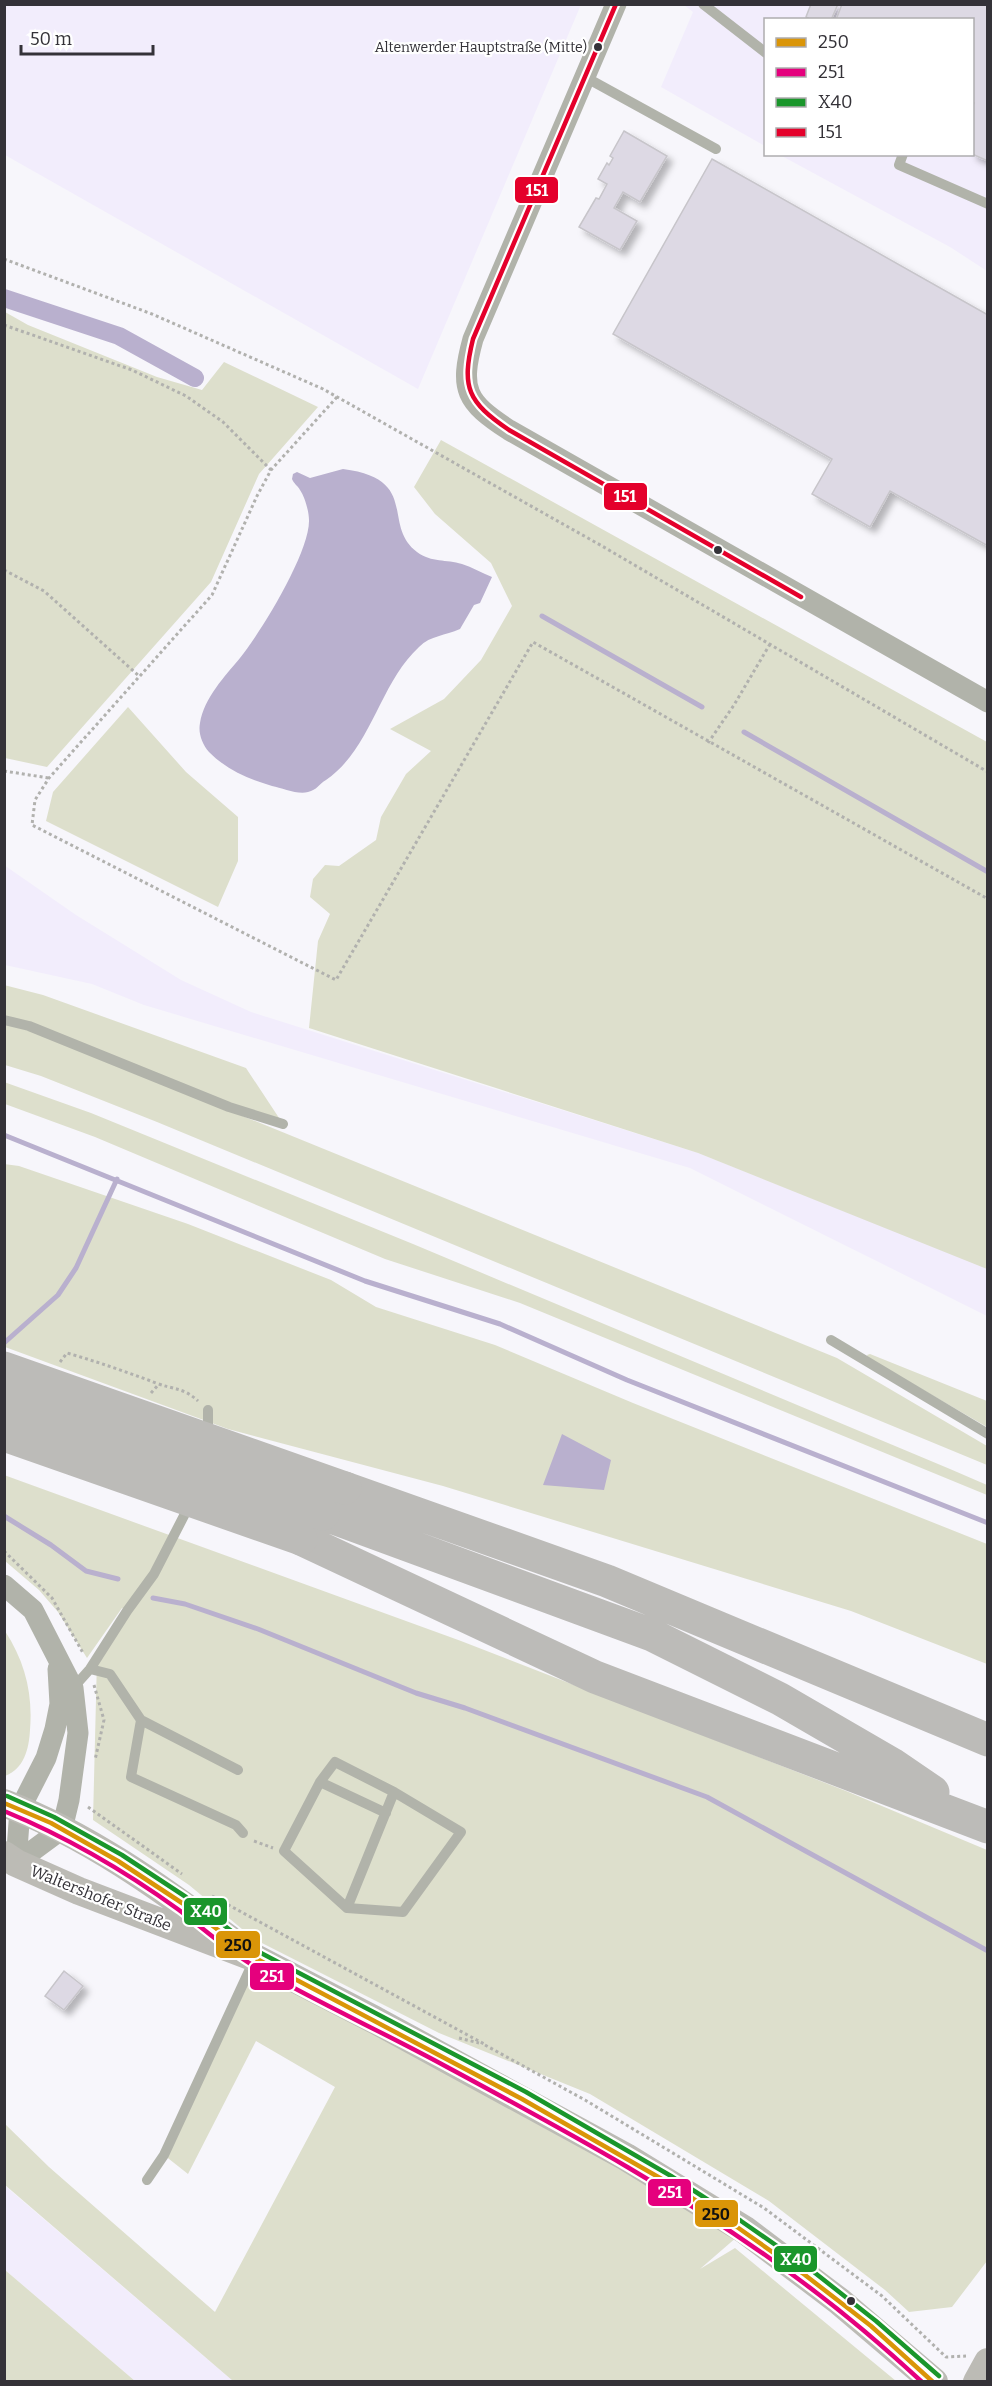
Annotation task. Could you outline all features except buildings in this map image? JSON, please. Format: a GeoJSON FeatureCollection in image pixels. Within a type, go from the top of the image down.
{"type":"FeatureCollection","features":[{"type":"Feature","properties":{"kind":"highway"},"geometry":{"type":"LineString","coordinates":[[4,1368],[607,1581],[987,1740]]}},
{"type":"Feature","properties":{"kind":"highway"},"geometry":{"type":"LineString","coordinates":[[4,1402],[323,1514],[652,1635],[726,1670],[806,1713],[892,1764],[987,1827]]}},
{"type":"Feature","properties":{"kind":"highway"},"geometry":{"type":"LineString","coordinates":[[4,1435],[301,1539],[595,1677],[987,1827]]}},
{"type":"Feature","properties":{"kind":"main road"},"geometry":{"type":"LineString","coordinates":[[12,1806],[62,1829]]}},
{"type":"Feature","properties":{"kind":"main road","name":"Waltershofer Straße"},"geometry":{"type":"LineString","coordinates":[[62,1829],[181,1903],[255,1958]]}},
{"type":"Feature","properties":{"kind":"main road","name":"Waltershofer Straße"},"geometry":{"type":"LineString","coordinates":[[10,1859],[79,1891],[255,1958],[496,2085],[688,2193],[745,2230],[839,2301],[934,2382]]}},
{"type":"Feature","properties":{"kind":"main road"},"geometry":{"type":"LineString","coordinates":[[976,2359],[977,2382]]}},
{"type":"Feature","properties":{"kind":"street"},"geometry":{"type":"LineString","coordinates":[[616,4],[473,339],[466,378],[471,397],[488,417],[509,430],[987,702]]}},
{"type":"Feature","properties":{"kind":"street","name":"Waltershofer Straße"},"geometry":{"type":"LineString","coordinates":[[4,1585],[33,1610],[73,1688],[78,1733],[69,1800],[62,1829],[10,1859]]}},
{"type":"Feature","properties":{"kind":"street","name":"Waltershofer Straße"},"geometry":{"type":"LineString","coordinates":[[10,1859],[12,1806],[46,1758],[55,1729],[60,1704],[58,1659]]}},
{"type":"Feature","properties":{"kind":"lane"},"geometry":{"type":"LineString","coordinates":[[703,4],[764,52]]}},
{"type":"Feature","properties":{"kind":"lane"},"geometry":{"type":"LineString","coordinates":[[585,77],[716,149]]}},
{"type":"Feature","properties":{"kind":"lane"},"geometry":{"type":"LineString","coordinates":[[902,156],[899,165],[987,204]]}},
{"type":"Feature","properties":{"kind":"lane"},"geometry":{"type":"LineString","coordinates":[[4,1020],[29,1026],[229,1107],[283,1124]]}},
{"type":"Feature","properties":{"kind":"lane"},"geometry":{"type":"LineString","coordinates":[[831,1340],[987,1434]]}},
{"type":"Feature","properties":{"kind":"lane"},"geometry":{"type":"LineString","coordinates":[[208,1410],[208,1446]]}},
{"type":"Feature","properties":{"kind":"lane"},"geometry":{"type":"LineString","coordinates":[[202,1480],[207,1470],[207,1458]]}},
{"type":"Feature","properties":{"kind":"lane"},"geometry":{"type":"LineString","coordinates":[[73,1688],[90,1669],[154,1574],[196,1491]]}},
{"type":"Feature","properties":{"kind":"lane"},"geometry":{"type":"LineString","coordinates":[[90,1669],[110,1674],[141,1720],[238,1770]]}},
{"type":"Feature","properties":{"kind":"lane"},"geometry":{"type":"LineString","coordinates":[[141,1720],[131,1777],[236,1825],[243,1833]]}},
{"type":"Feature","properties":{"kind":"lane"},"geometry":{"type":"LineString","coordinates":[[335,1762],[394,1792],[461,1832],[403,1912],[347,1908],[284,1851],[320,1782],[335,1762]]}},
{"type":"Feature","properties":{"kind":"lane"},"geometry":{"type":"LineString","coordinates":[[320,1782],[386,1813]]}},
{"type":"Feature","properties":{"kind":"lane"},"geometry":{"type":"LineString","coordinates":[[347,1908],[394,1792]]}},
{"type":"Feature","properties":{"kind":"lane"},"geometry":{"type":"LineString","coordinates":[[147,2180],[164,2155],[255,1958]]}},
{"type":"Feature","properties":{"kind":"path"},"geometry":{"type":"LineString","coordinates":[[4,259],[152,314],[323,389],[770,644],[987,772]]}},
{"type":"Feature","properties":{"kind":"path"},"geometry":{"type":"LineString","coordinates":[[4,325],[132,370],[186,396],[223,422],[272,470]]}},
{"type":"Feature","properties":{"kind":"path"},"geometry":{"type":"LineString","coordinates":[[337,397],[272,470],[256,496],[212,595],[49,778],[35,800],[32,825],[336,980],[533,642],[987,899]]}},
{"type":"Feature","properties":{"kind":"path"},"geometry":{"type":"LineString","coordinates":[[4,570],[45,591],[140,676]]}},
{"type":"Feature","properties":{"kind":"path"},"geometry":{"type":"LineString","coordinates":[[708,742],[734,705],[770,644]]}},
{"type":"Feature","properties":{"kind":"path"},"geometry":{"type":"LineString","coordinates":[[4,771],[49,778]]}},
{"type":"Feature","properties":{"kind":"path"},"geometry":{"type":"LineString","coordinates":[[4,1551],[52,1598],[90,1669],[104,1720],[95,1762]]}},
{"type":"Feature","properties":{"kind":"path"},"geometry":{"type":"LineString","coordinates":[[86,1805],[190,1880]]}},
{"type":"Feature","properties":{"kind":"path"},"geometry":{"type":"LineString","coordinates":[[243,1833],[246,1838],[284,1851]]}},
{"type":"Feature","properties":{"kind":"path"},"geometry":{"type":"LineString","coordinates":[[209,1893],[486,2045]]}},
{"type":"Feature","properties":{"kind":"path"},"geometry":{"type":"LineString","coordinates":[[946,2357],[976,2359]]}},
{"type":"Feature","properties":{"kind":"shaded area"},"geometry":{"type":"Polygon","coordinates":[[[5,4],[580,4],[580,7],[418,389],[5,155],[5,4]]]}},
{"type":"Feature","properties":{"kind":"shaded area"},"geometry":{"type":"Polygon","coordinates":[[[684,5],[987,5],[987,271],[950,247],[782,156],[974,156],[974,18],[764,18],[764,145],[661,87],[693,12],[684,5]]]}},
{"type":"Feature","properties":{"kind":"shaded area"},"geometry":{"type":"Polygon","coordinates":[[[343,469],[367,474],[382,482],[396,504],[401,529],[407,541],[417,552],[434,559],[462,564],[492,577],[480,603],[474,605],[460,629],[428,640],[405,662],[365,734],[342,767],[314,790],[304,793],[295,792],[255,780],[223,764],[204,746],[200,734],[200,723],[210,696],[260,630],[283,591],[302,551],[309,517],[304,497],[292,479],[293,474],[297,472],[310,478],[343,469]]]}},
{"type":"Feature","properties":{"kind":"shaded area"},"geometry":{"type":"Polygon","coordinates":[[[4,865],[76,915],[181,980],[251,1012],[698,1153],[985,1267],[987,1269],[987,1316],[690,1168],[144,1005],[92,984],[5,965],[4,865]]]}},
{"type":"Feature","properties":{"kind":"shaded area"},"geometry":{"type":"Polygon","coordinates":[[[562,1434],[611,1460],[604,1490],[543,1485],[562,1434]]]}},
{"type":"Feature","properties":{"kind":"shaded area"},"geometry":{"type":"Polygon","coordinates":[[[4,2185],[233,2381],[135,2381],[5,2270],[4,2185]]]}},
{"type":"Feature","properties":{"kind":"green space"},"geometry":{"type":"Polygon","coordinates":[[[5,312],[28,325],[157,377],[202,390],[224,362],[318,407],[259,474],[211,582],[47,767],[5,758],[5,312]]]}},
{"type":"Feature","properties":{"kind":"green space"},"geometry":{"type":"Polygon","coordinates":[[[441,440],[987,742],[987,1269],[698,1153],[309,1028],[318,941],[330,914],[310,897],[313,879],[325,865],[339,866],[376,840],[381,817],[406,774],[431,751],[390,729],[444,699],[481,660],[512,606],[491,563],[435,514],[414,487],[441,440]]]}},
{"type":"Feature","properties":{"kind":"green space"},"geometry":{"type":"Polygon","coordinates":[[[128,707],[186,772],[238,817],[238,861],[218,907],[46,821],[53,792],[128,707]]]}},
{"type":"Feature","properties":{"kind":"green space"},"geometry":{"type":"Polygon","coordinates":[[[4,985],[43,995],[246,1068],[283,1124],[5,1020],[4,985]]]}},
{"type":"Feature","properties":{"kind":"green space"},"geometry":{"type":"Polygon","coordinates":[[[4,1024],[39,1033],[837,1358],[987,1446],[987,1465],[157,1122],[41,1076],[5,1065],[4,1024]]]}},
{"type":"Feature","properties":{"kind":"green space"},"geometry":{"type":"Polygon","coordinates":[[[4,1082],[91,1113],[413,1244],[950,1469],[987,1485],[987,1495],[520,1303],[385,1259],[95,1137],[5,1104],[4,1082]]]}},
{"type":"Feature","properties":{"kind":"green space"},"geometry":{"type":"Polygon","coordinates":[[[4,1164],[19,1166],[188,1224],[331,1280],[376,1307],[495,1345],[633,1403],[987,1544],[987,1664],[851,1611],[443,1486],[228,1429],[5,1347],[4,1164]]]}},
{"type":"Feature","properties":{"kind":"green space"},"geometry":{"type":"Polygon","coordinates":[[[870,1354],[987,1401],[987,1427],[868,1358],[867,1355],[870,1354]]]}},
{"type":"Feature","properties":{"kind":"green space"},"geometry":{"type":"Polygon","coordinates":[[[4,1475],[461,1641],[846,1791],[987,1850],[987,2261],[952,2307],[909,2312],[885,2290],[769,2201],[590,2094],[439,2033],[254,1939],[189,1885],[93,1820],[97,1659],[127,1611],[122,1608],[87,1658],[58,1612],[39,1590],[5,1561],[4,1475]]]}},
{"type":"Feature","properties":{"kind":"green space"},"geometry":{"type":"Polygon","coordinates":[[[5,1631],[18,1654],[26,1678],[31,1716],[24,1757],[17,1769],[5,1776],[5,1631]]]}},
{"type":"Feature","properties":{"kind":"green space"},"geometry":{"type":"Polygon","coordinates":[[[255,1958],[745,2230],[700,2269],[735,2248],[896,2381],[233,2381],[5,2185],[4,2123],[49,2167],[215,2312],[335,2087],[256,2041],[188,2174],[164,2155],[255,1958]]]}},
{"type":"Feature","properties":{"kind":"green space"},"geometry":{"type":"Polygon","coordinates":[[[5,2270],[135,2381],[5,2381],[5,2270]]]}},
{"type":"Feature","properties":{"kind":"waterway"},"geometry":{"type":"LineString","coordinates":[[4,298],[119,336],[195,378]]}},
{"type":"Feature","properties":{"kind":"waterway"},"geometry":{"type":"LineString","coordinates":[[542,616],[702,707]]}},
{"type":"Feature","properties":{"kind":"waterway"},"geometry":{"type":"LineString","coordinates":[[744,732],[988,872]]}},
{"type":"Feature","properties":{"kind":"waterway"},"geometry":{"type":"LineString","coordinates":[[4,1135],[365,1281],[500,1324],[627,1380],[988,1523]]}},
{"type":"Feature","properties":{"kind":"waterway"},"geometry":{"type":"LineString","coordinates":[[4,1343],[58,1295],[76,1268],[117,1179]]}},
{"type":"Feature","properties":{"kind":"waterway"},"geometry":{"type":"LineString","coordinates":[[4,1516],[51,1545],[86,1571],[118,1579]]}},
{"type":"Feature","properties":{"kind":"waterway"},"geometry":{"type":"LineString","coordinates":[[153,1598],[185,1604],[258,1629],[416,1693],[465,1708],[707,1797],[988,1951]]}},
{"type":"Feature","properties":{"kind":"transit line","name":"151"},"geometry":{"type":"LineString","coordinates":[[616,4],[473,339],[468,370],[471,392],[484,411],[509,430],[801,597]]}},
{"type":"Feature","properties":{"kind":"transit line","name":"X40"},"geometry":{"type":"LineString","coordinates":[[7,1796],[54,1817],[122,1855],[186,1897],[261,1953],[526,2092],[671,2176],[810,2269],[876,2321],[939,2376]]}},
{"type":"Feature","properties":{"kind":"transit line","name":"250"},"geometry":{"type":"LineString","coordinates":[[4,1803],[51,1823],[118,1861],[182,1903],[257,1959],[522,2099],[667,2182],[737,2227],[805,2275],[871,2326],[933,2382]]}},
{"type":"Feature","properties":{"kind":"transit line","name":"251"},"geometry":{"type":"LineString","coordinates":[[4,1811],[73,1843],[117,1868],[179,1910],[254,1966],[492,2091],[672,2194],[759,2251],[817,2293],[893,2355],[922,2382]]}},
{"type":"Feature","properties":{"kind":"place","name":"Altenwerder Hauptstraße (Mitte)"},"geometry":{"type":"Point","coordinates":[598,47]}}]}
